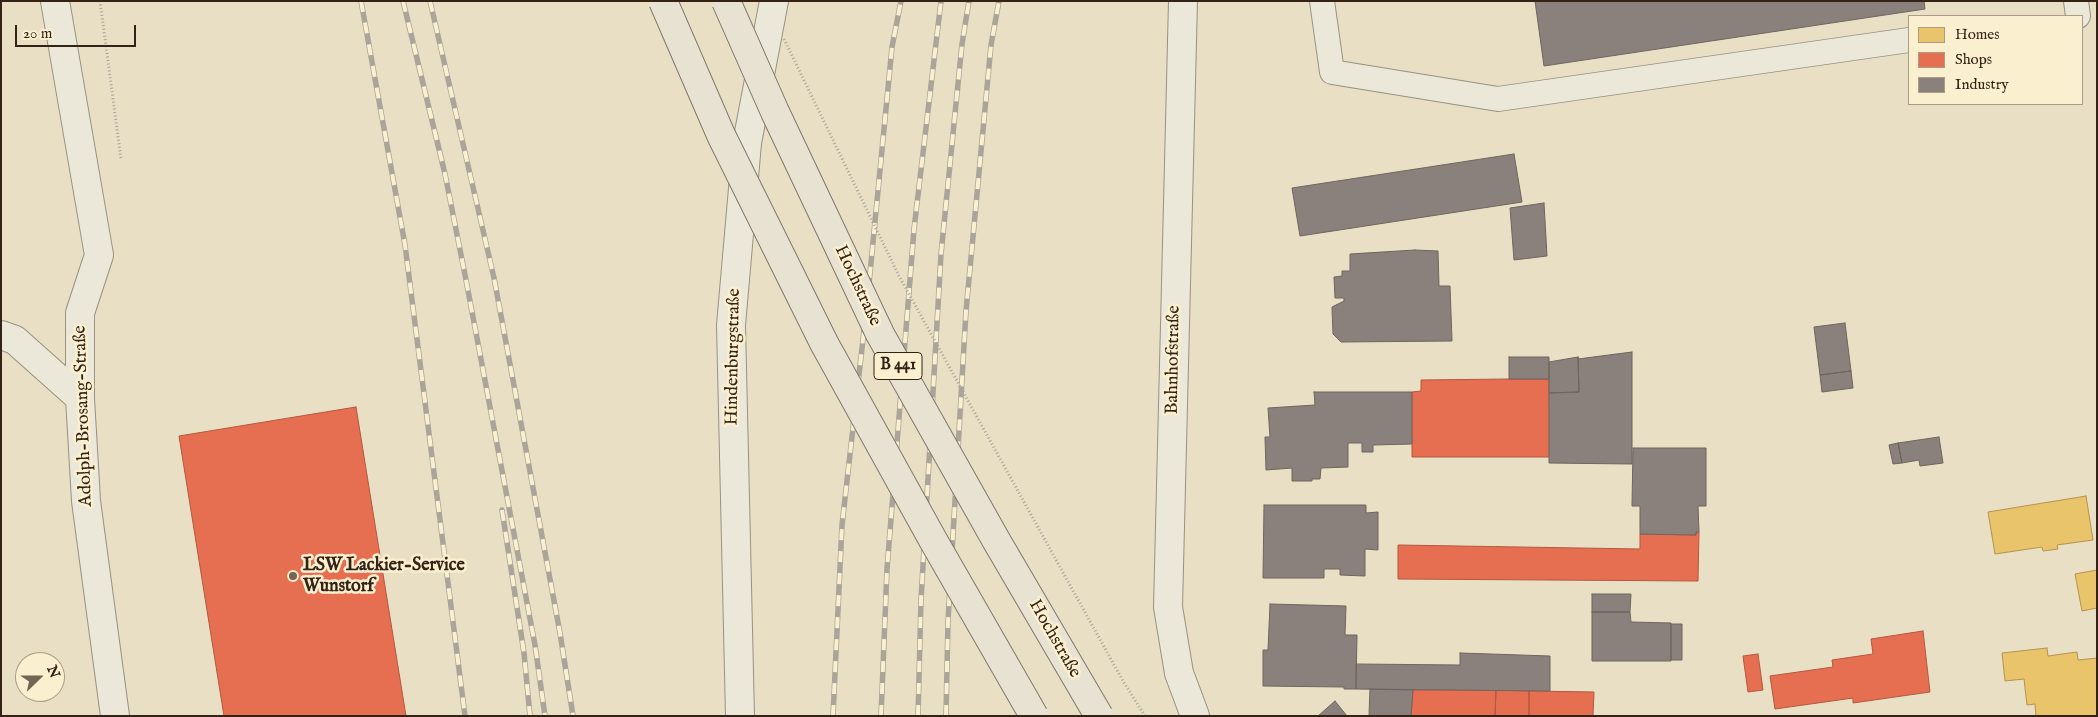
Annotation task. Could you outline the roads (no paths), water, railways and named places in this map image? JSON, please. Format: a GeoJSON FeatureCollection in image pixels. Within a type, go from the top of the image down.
{"type":"FeatureCollection","features":[{"type":"Feature","properties":{"kind":"main road","name":"B 441"},"geometry":{"type":"LineString","coordinates":[[663,1],[721,134],[824,343],[933,540],[1034,716]]}},
{"type":"Feature","properties":{"kind":"main road","name":"Hochstraße"},"geometry":{"type":"LineString","coordinates":[[726,1],[779,121],[880,334],[996,540],[1099,716]]}},
{"type":"Feature","properties":{"kind":"street","name":"Adolph-Brosang-Straße"},"geometry":{"type":"LineString","coordinates":[[55,1],[99,255],[80,313],[80,398],[86,501],[115,716]]}},
{"type":"Feature","properties":{"kind":"street","name":"Hindenburgstraße"},"geometry":{"type":"LineString","coordinates":[[740,716],[730,325],[747,143],[774,1]]}},
{"type":"Feature","properties":{"kind":"street","name":"Bahnhofstraße"},"geometry":{"type":"LineString","coordinates":[[1183,1],[1168,607],[1179,673],[1195,716]]}},
{"type":"Feature","properties":{"kind":"street"},"geometry":{"type":"LineString","coordinates":[[1,334],[15,340],[80,398]]}},
{"type":"Feature","properties":{"kind":"lane"},"geometry":{"type":"LineString","coordinates":[[1322,1],[1332,72],[1498,99],[1908,40]]}},
{"type":"Feature","properties":{"kind":"lane"},"geometry":{"type":"LineString","coordinates":[[2076,1],[2078,15]]}},
{"type":"Feature","properties":{"kind":"railway"},"geometry":{"type":"LineString","coordinates":[[361,1],[405,245],[465,716]]}},
{"type":"Feature","properties":{"kind":"railway"},"geometry":{"type":"LineString","coordinates":[[403,1],[445,174],[535,645],[545,716]]}},
{"type":"Feature","properties":{"kind":"railway"},"geometry":{"type":"LineString","coordinates":[[430,1],[494,278],[560,633],[573,716]]}},
{"type":"Feature","properties":{"kind":"railway"},"geometry":{"type":"LineString","coordinates":[[833,716],[842,525],[867,304],[892,47],[901,1]]}},
{"type":"Feature","properties":{"kind":"railway"},"geometry":{"type":"LineString","coordinates":[[881,716],[887,569],[914,229],[941,1]]}},
{"type":"Feature","properties":{"kind":"railway"},"geometry":{"type":"LineString","coordinates":[[918,716],[921,600],[941,254],[962,44],[969,1]]}},
{"type":"Feature","properties":{"kind":"railway"},"geometry":{"type":"LineString","coordinates":[[946,716],[948,621],[966,311],[991,45],[999,1]]}},
{"type":"Feature","properties":{"kind":"railway"},"geometry":{"type":"LineString","coordinates":[[502,510],[524,653],[530,716]]}},
{"type":"Feature","properties":{"kind":"place","name":"LSW Lackier-Service Wunstorf"},"geometry":{"type":"Point","coordinates":[293,576]}}]}
